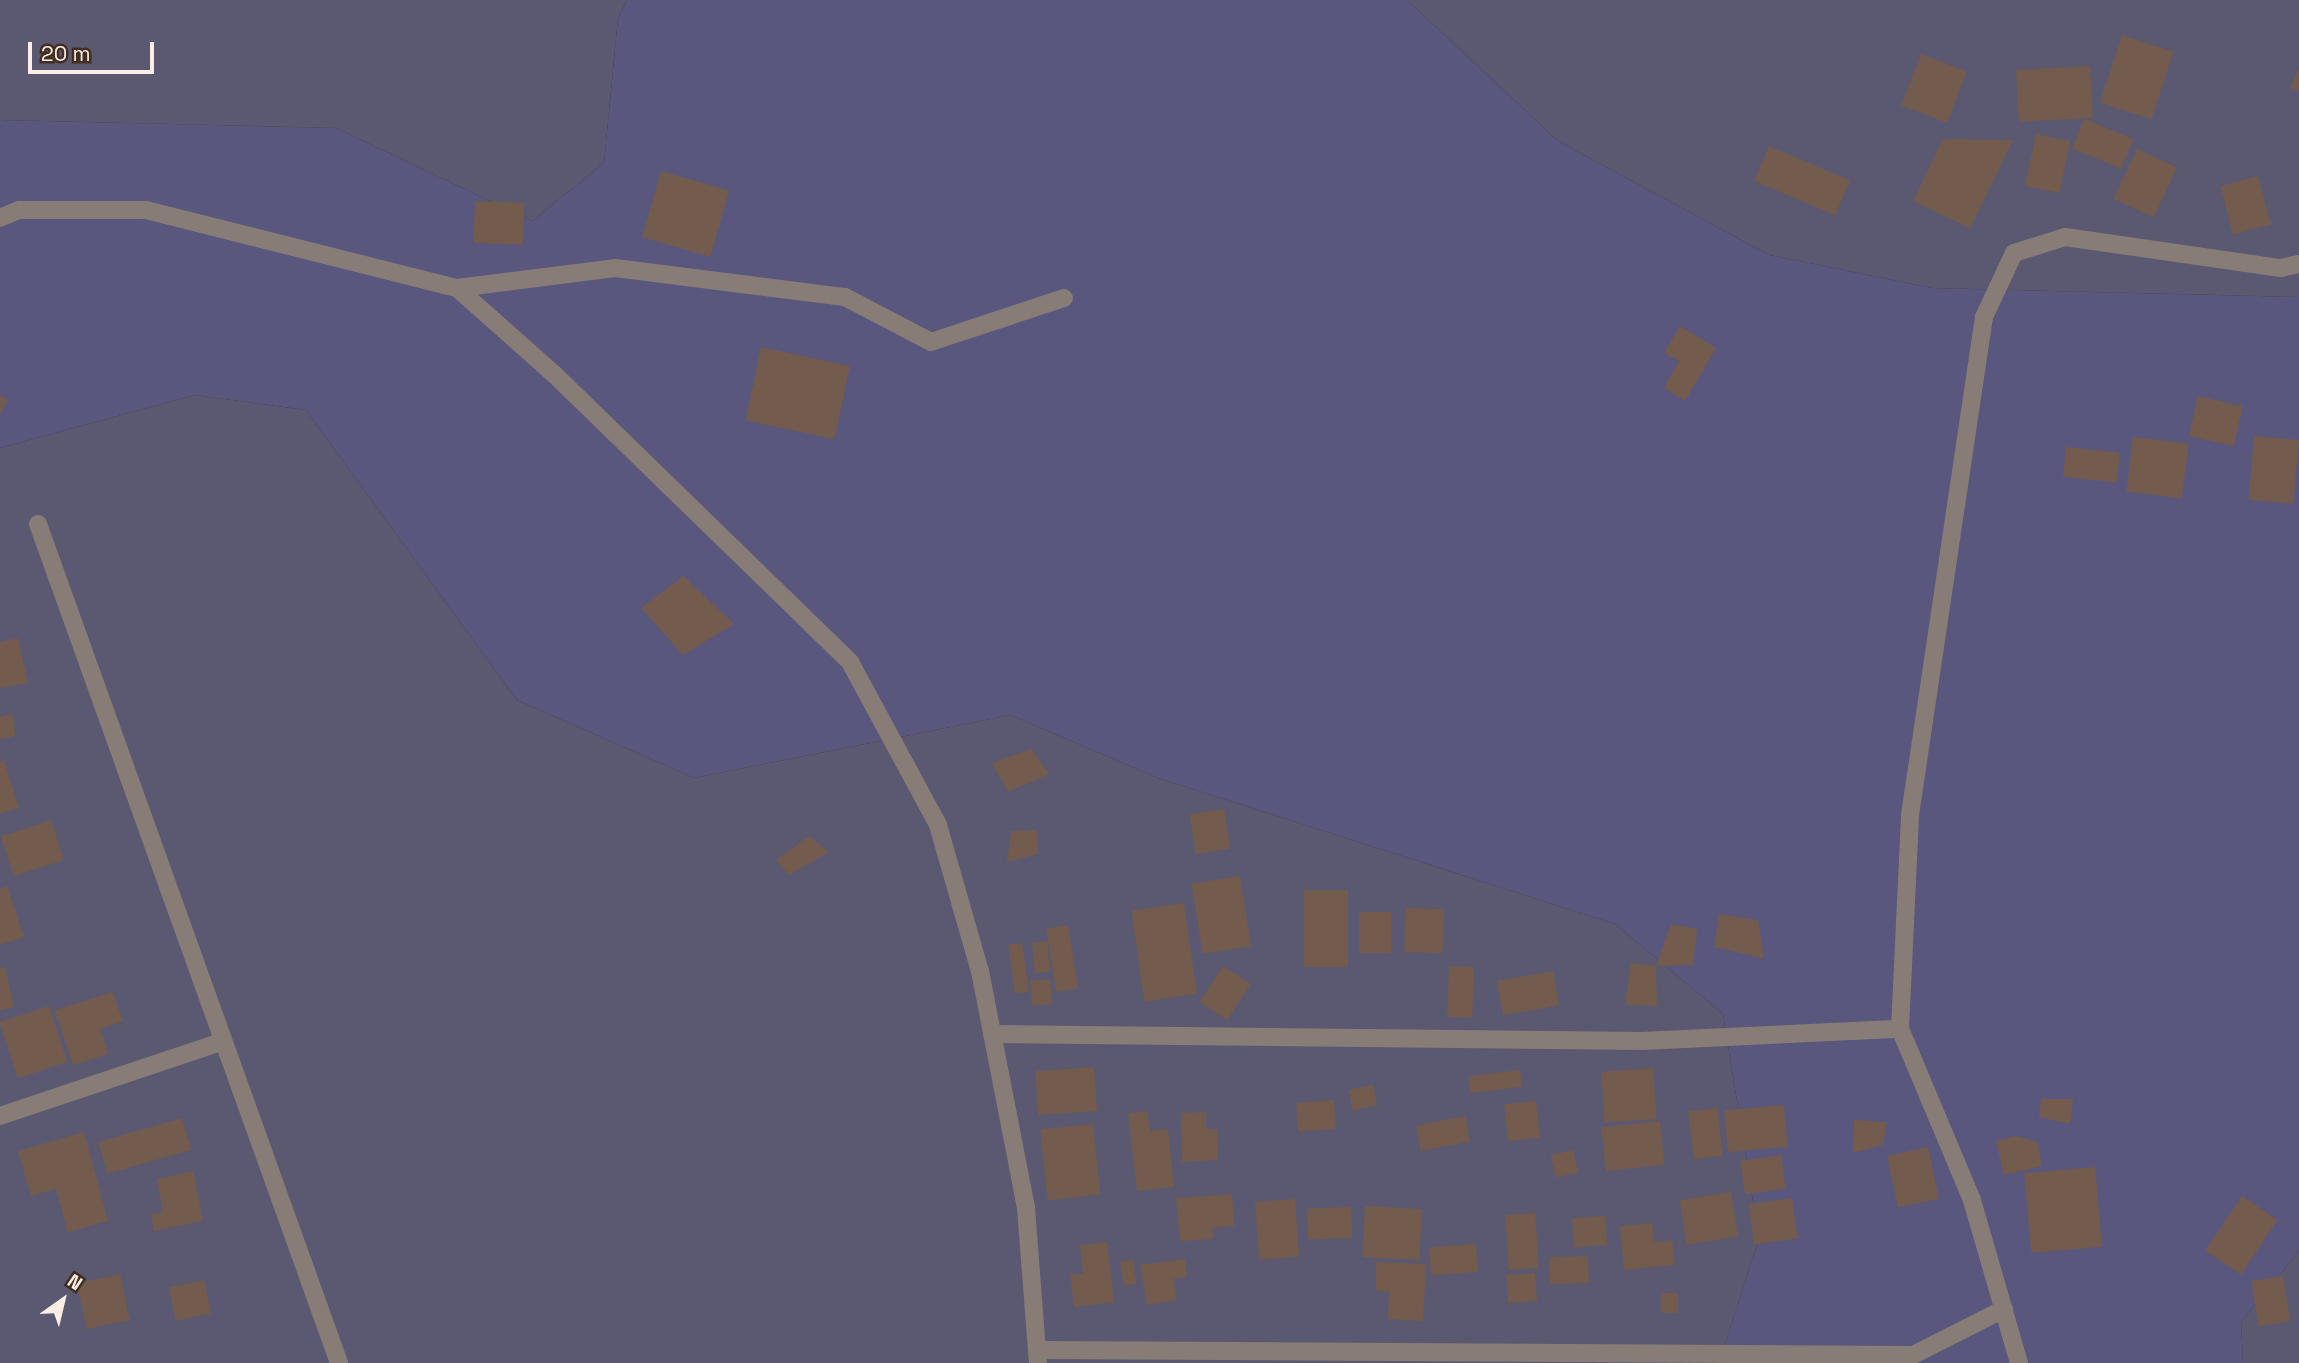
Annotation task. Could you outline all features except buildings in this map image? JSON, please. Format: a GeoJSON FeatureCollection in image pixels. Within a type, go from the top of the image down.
{"type":"FeatureCollection","features":[{"type":"Feature","properties":{"kind":"street"},"geometry":{"type":"LineString","coordinates":[[0,218],[19,209],[146,210],[457,288],[615,268],[845,297],[931,342],[1064,298]]}},
{"type":"Feature","properties":{"kind":"street"},"geometry":{"type":"LineString","coordinates":[[2019,1363],[1972,1200],[1900,1029],[1910,815],[1984,317],[2014,253],[2065,237],[2281,268],[2299,264]]}},
{"type":"Feature","properties":{"kind":"street"},"geometry":{"type":"LineString","coordinates":[[457,288],[555,375],[850,662],[938,825],[980,971],[1026,1208],[1038,1356],[1913,1355],[2004,1309]]}},
{"type":"Feature","properties":{"kind":"street"},"geometry":{"type":"LineString","coordinates":[[38,524],[221,1041],[339,1363]]}},
{"type":"Feature","properties":{"kind":"street"},"geometry":{"type":"LineString","coordinates":[[992,1034],[1642,1041],[1900,1029]]}},
{"type":"Feature","properties":{"kind":"street"},"geometry":{"type":"LineString","coordinates":[[0,1116],[221,1041]]}},
{"type":"Feature","properties":{"kind":"shaded area"},"geometry":{"type":"Polygon","coordinates":[[[0,0],[627,0],[618,18],[604,163],[532,221],[336,128],[0,120],[0,0]]]}},
{"type":"Feature","properties":{"kind":"shaded area"},"geometry":{"type":"Polygon","coordinates":[[[627,0],[1407,0],[1558,141],[1769,255],[1932,288],[2299,297],[2299,1251],[2241,1322],[2243,1363],[1719,1363],[1759,1239],[1723,1014],[1615,924],[1158,778],[1011,715],[694,778],[517,700],[306,410],[195,395],[0,448],[0,120],[336,128],[532,221],[604,163],[618,18],[627,0]]]}},
{"type":"Feature","properties":{"kind":"shaded area"},"geometry":{"type":"Polygon","coordinates":[[[1407,0],[2299,0],[2299,297],[1932,288],[1769,255],[1558,141],[1407,0]]]}},
{"type":"Feature","properties":{"kind":"shaded area"},"geometry":{"type":"Polygon","coordinates":[[[195,395],[306,410],[517,700],[694,778],[1011,715],[1158,778],[1615,924],[1723,1014],[1759,1239],[1719,1363],[0,1363],[0,448],[195,395]]]}},
{"type":"Feature","properties":{"kind":"shaded area"},"geometry":{"type":"Polygon","coordinates":[[[2299,1251],[2299,1363],[2243,1363],[2241,1322],[2299,1251]]]}}]}
